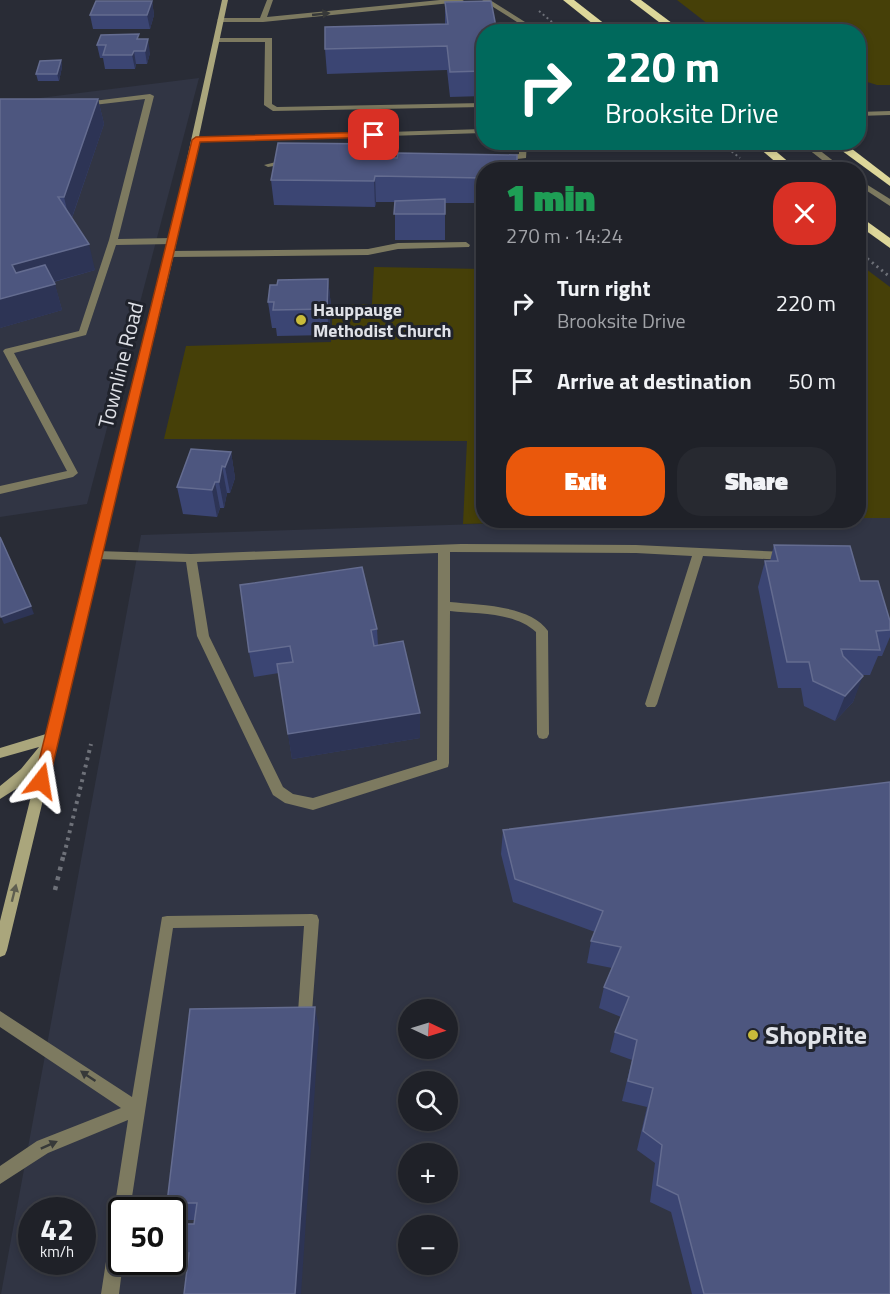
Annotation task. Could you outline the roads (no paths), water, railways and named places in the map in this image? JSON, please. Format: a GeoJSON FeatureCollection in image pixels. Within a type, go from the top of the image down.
{"type":"FeatureCollection","features":[{"type":"Feature","properties":{"kind":"highway"},"geometry":{"type":"LineString","coordinates":[[568,0],[600,24]]}},
{"type":"Feature","properties":{"kind":"highway"},"geometry":{"type":"LineString","coordinates":[[635,0],[668,24]]}},
{"type":"Feature","properties":{"kind":"highway"},"geometry":{"type":"LineString","coordinates":[[767,150],[783,162]]}},
{"type":"Feature","properties":{"kind":"highway"},"geometry":{"type":"LineString","coordinates":[[846,150],[862,162]]}},
{"type":"Feature","properties":{"kind":"highway"},"geometry":{"type":"LineString","coordinates":[[866,165],[890,183]]}},
{"type":"Feature","properties":{"kind":"highway"},"geometry":{"type":"LineString","coordinates":[[866,225],[890,244]]}},
{"type":"Feature","properties":{"kind":"main road","name":"Townline Road"},"geometry":{"type":"LineString","coordinates":[[0,950],[170,255],[225,0]]}},
{"type":"Feature","properties":{"kind":"main road","name":"Townline Road"},"geometry":{"type":"LineString","coordinates":[[0,793],[17,783],[31,769],[51,738]]}},
{"type":"Feature","properties":{"kind":"main road"},"geometry":{"type":"LineString","coordinates":[[0,753],[51,738]]}},
{"type":"Feature","properties":{"kind":"street"},"geometry":{"type":"LineString","coordinates":[[263,20],[270,0]]}},
{"type":"Feature","properties":{"kind":"street"},"geometry":{"type":"LineString","coordinates":[[221,20],[263,20],[461,0]]}},
{"type":"Feature","properties":{"kind":"street"},"geometry":{"type":"LineString","coordinates":[[485,0],[521,22],[519,24]]}},
{"type":"Feature","properties":{"kind":"street"},"geometry":{"type":"LineString","coordinates":[[217,40],[269,40],[268,105],[276,109],[476,105]]}},
{"type":"Feature","properties":{"kind":"street"},"geometry":{"type":"LineString","coordinates":[[0,490],[73,473],[4,352],[83,333],[113,242],[150,96],[69,106]]}},
{"type":"Feature","properties":{"kind":"street"},"geometry":{"type":"LineString","coordinates":[[866,114],[890,113]]}},
{"type":"Feature","properties":{"kind":"street"},"geometry":{"type":"LineString","coordinates":[[196,140],[476,131]]}},
{"type":"Feature","properties":{"kind":"street"},"geometry":{"type":"LineString","coordinates":[[492,159],[523,156],[523,150]]}},
{"type":"Feature","properties":{"kind":"street"},"geometry":{"type":"LineString","coordinates":[[813,150],[830,162]]}},
{"type":"Feature","properties":{"kind":"street"},"geometry":{"type":"LineString","coordinates":[[268,165],[298,159]]}},
{"type":"Feature","properties":{"kind":"street"},"geometry":{"type":"LineString","coordinates":[[866,186],[890,203]]}},
{"type":"Feature","properties":{"kind":"street"},"geometry":{"type":"LineString","coordinates":[[113,242],[173,241]]}},
{"type":"Feature","properties":{"kind":"street"},"geometry":{"type":"LineString","coordinates":[[170,255],[368,252],[398,246],[466,245]]}},
{"type":"Feature","properties":{"kind":"street"},"geometry":{"type":"LineString","coordinates":[[191,558],[203,636],[278,791],[290,799],[313,804],[443,763],[444,549]]}},
{"type":"Feature","properties":{"kind":"street"},"geometry":{"type":"LineString","coordinates":[[97,555],[191,558],[444,549],[636,549],[797,556]]}},
{"type":"Feature","properties":{"kind":"street"},"geometry":{"type":"LineString","coordinates":[[651,704],[699,552]]}},
{"type":"Feature","properties":{"kind":"street"},"geometry":{"type":"LineString","coordinates":[[444,606],[523,617],[536,621],[542,631],[543,734]]}},
{"type":"Feature","properties":{"kind":"street"},"geometry":{"type":"LineString","coordinates":[[124,1197],[136,1109],[167,922],[312,920],[305,1012]]}},
{"type":"Feature","properties":{"kind":"street"},"geometry":{"type":"LineString","coordinates":[[0,1018],[136,1109]]}},
{"type":"Feature","properties":{"kind":"street"},"geometry":{"type":"LineString","coordinates":[[0,1176],[43,1148],[136,1109]]}},
{"type":"Feature","properties":{"kind":"street"},"geometry":{"type":"LineString","coordinates":[[110,1294],[113,1275]]}},
{"type":"Feature","properties":{"kind":"place","name":"Hauppauge Methodist Church"},"geometry":{"type":"Point","coordinates":[301,320]}},
{"type":"Feature","properties":{"kind":"place","name":"ShopRite"},"geometry":{"type":"Point","coordinates":[753,1035]}}]}
